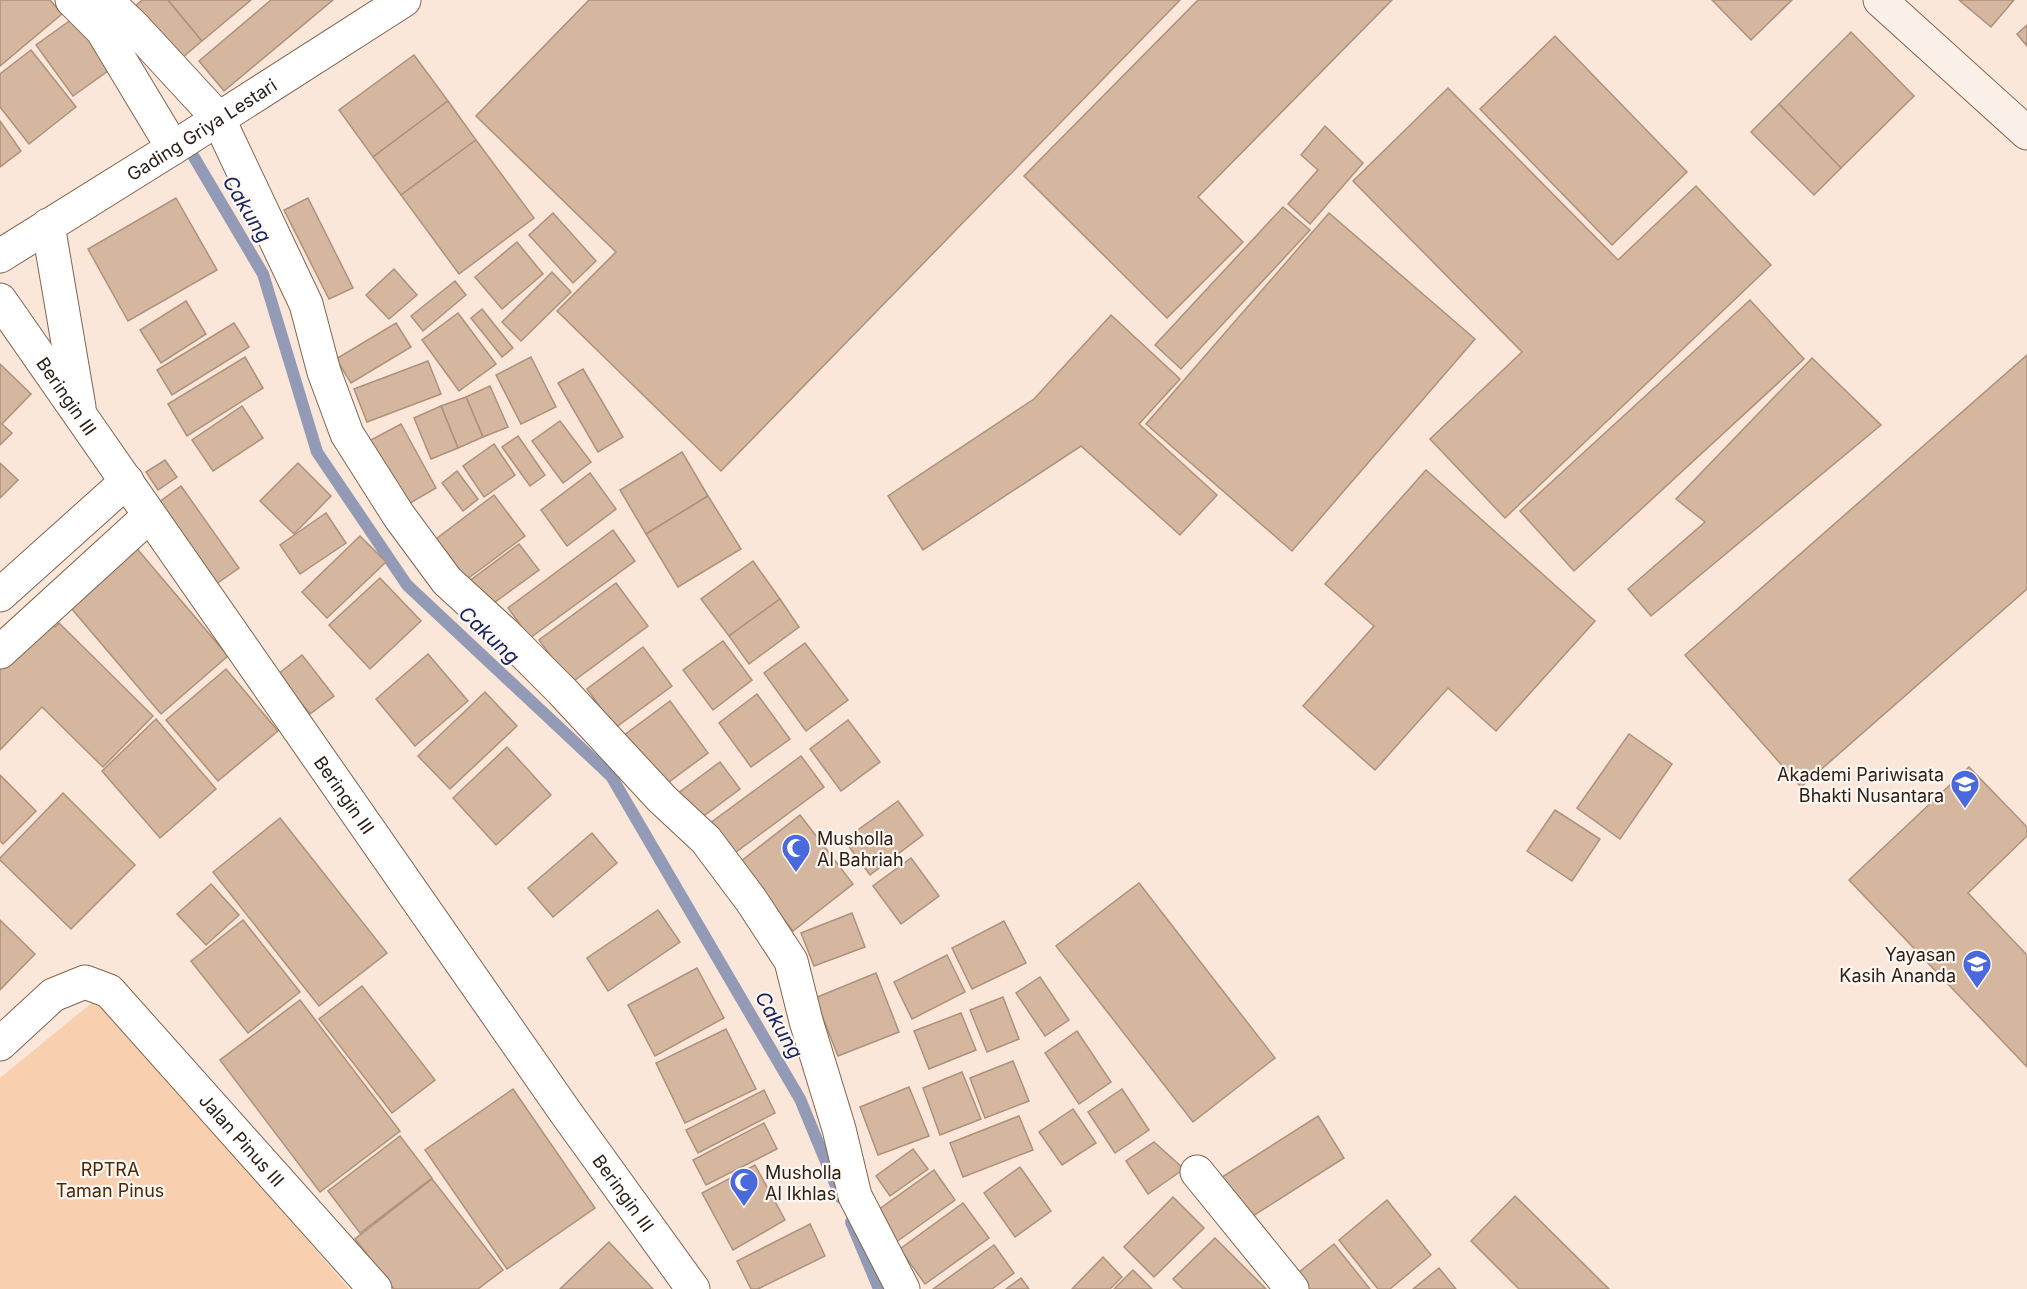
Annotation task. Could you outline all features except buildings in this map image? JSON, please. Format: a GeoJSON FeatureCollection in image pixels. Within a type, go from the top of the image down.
{"type":"FeatureCollection","features":[{"type":"Feature","properties":{"kind":"main road"},"geometry":{"type":"LineString","coordinates":[[1880,0],[2027,133]]}},
{"type":"Feature","properties":{"kind":"street"},"geometry":{"type":"LineString","coordinates":[[72,0],[102,30],[177,146]]}},
{"type":"Feature","properties":{"kind":"street"},"geometry":{"type":"LineString","coordinates":[[106,0],[135,27],[215,120],[306,304],[324,372],[346,434],[399,516],[447,581],[505,634],[662,799],[706,840],[751,900],[791,960],[806,1021],[839,1129],[855,1196],[903,1289]]}},
{"type":"Feature","properties":{"kind":"street","name":"Gading Griya Lestari"},"geometry":{"type":"LineString","coordinates":[[0,256],[177,146],[404,0]]}},
{"type":"Feature","properties":{"kind":"street"},"geometry":{"type":"LineString","coordinates":[[48,225],[82,419]]}},
{"type":"Feature","properties":{"kind":"street","name":"Beringin III"},"geometry":{"type":"LineString","coordinates":[[0,300],[566,1113],[693,1289]]}},
{"type":"Feature","properties":{"kind":"street"},"geometry":{"type":"LineString","coordinates":[[0,595],[127,481]]}},
{"type":"Feature","properties":{"kind":"street"},"geometry":{"type":"LineString","coordinates":[[0,652],[149,516]]}},
{"type":"Feature","properties":{"kind":"street","name":"Jalan Pinus III"},"geometry":{"type":"LineString","coordinates":[[0,1044],[53,995],[85,982],[109,991],[375,1289]]}},
{"type":"Feature","properties":{"kind":"street"},"geometry":{"type":"LineString","coordinates":[[1197,1172],[1292,1289]]}},
{"type":"Feature","properties":{"kind":"green space","name":"RPTRA Taman Pinus"},"geometry":{"type":"Polygon","coordinates":[[[99,997],[349,1289],[0,1289],[0,1078],[99,997]]]}},
{"type":"Feature","properties":{"kind":"waterway","name":"Cakung"},"geometry":{"type":"LineString","coordinates":[[185,142],[263,274],[317,452],[407,585],[611,776],[800,1099],[841,1198]]}},
{"type":"Feature","properties":{"kind":"waterway","name":"Cakung"},"geometry":{"type":"LineString","coordinates":[[851,1222],[879,1289]]}},
{"type":"Feature","properties":{"kind":"place","name":"Akademi Pariwisata Bhakti Nusantara"},"geometry":{"type":"Point","coordinates":[1965,810]}},
{"type":"Feature","properties":{"kind":"place","name":"Musholla Al Bahriah"},"geometry":{"type":"Point","coordinates":[796,874]}},
{"type":"Feature","properties":{"kind":"place","name":"Yayasan Kasih Ananda"},"geometry":{"type":"Point","coordinates":[1977,990]}},
{"type":"Feature","properties":{"kind":"place","name":"Musholla Al Ikhlas"},"geometry":{"type":"Point","coordinates":[744,1208]}}]}
